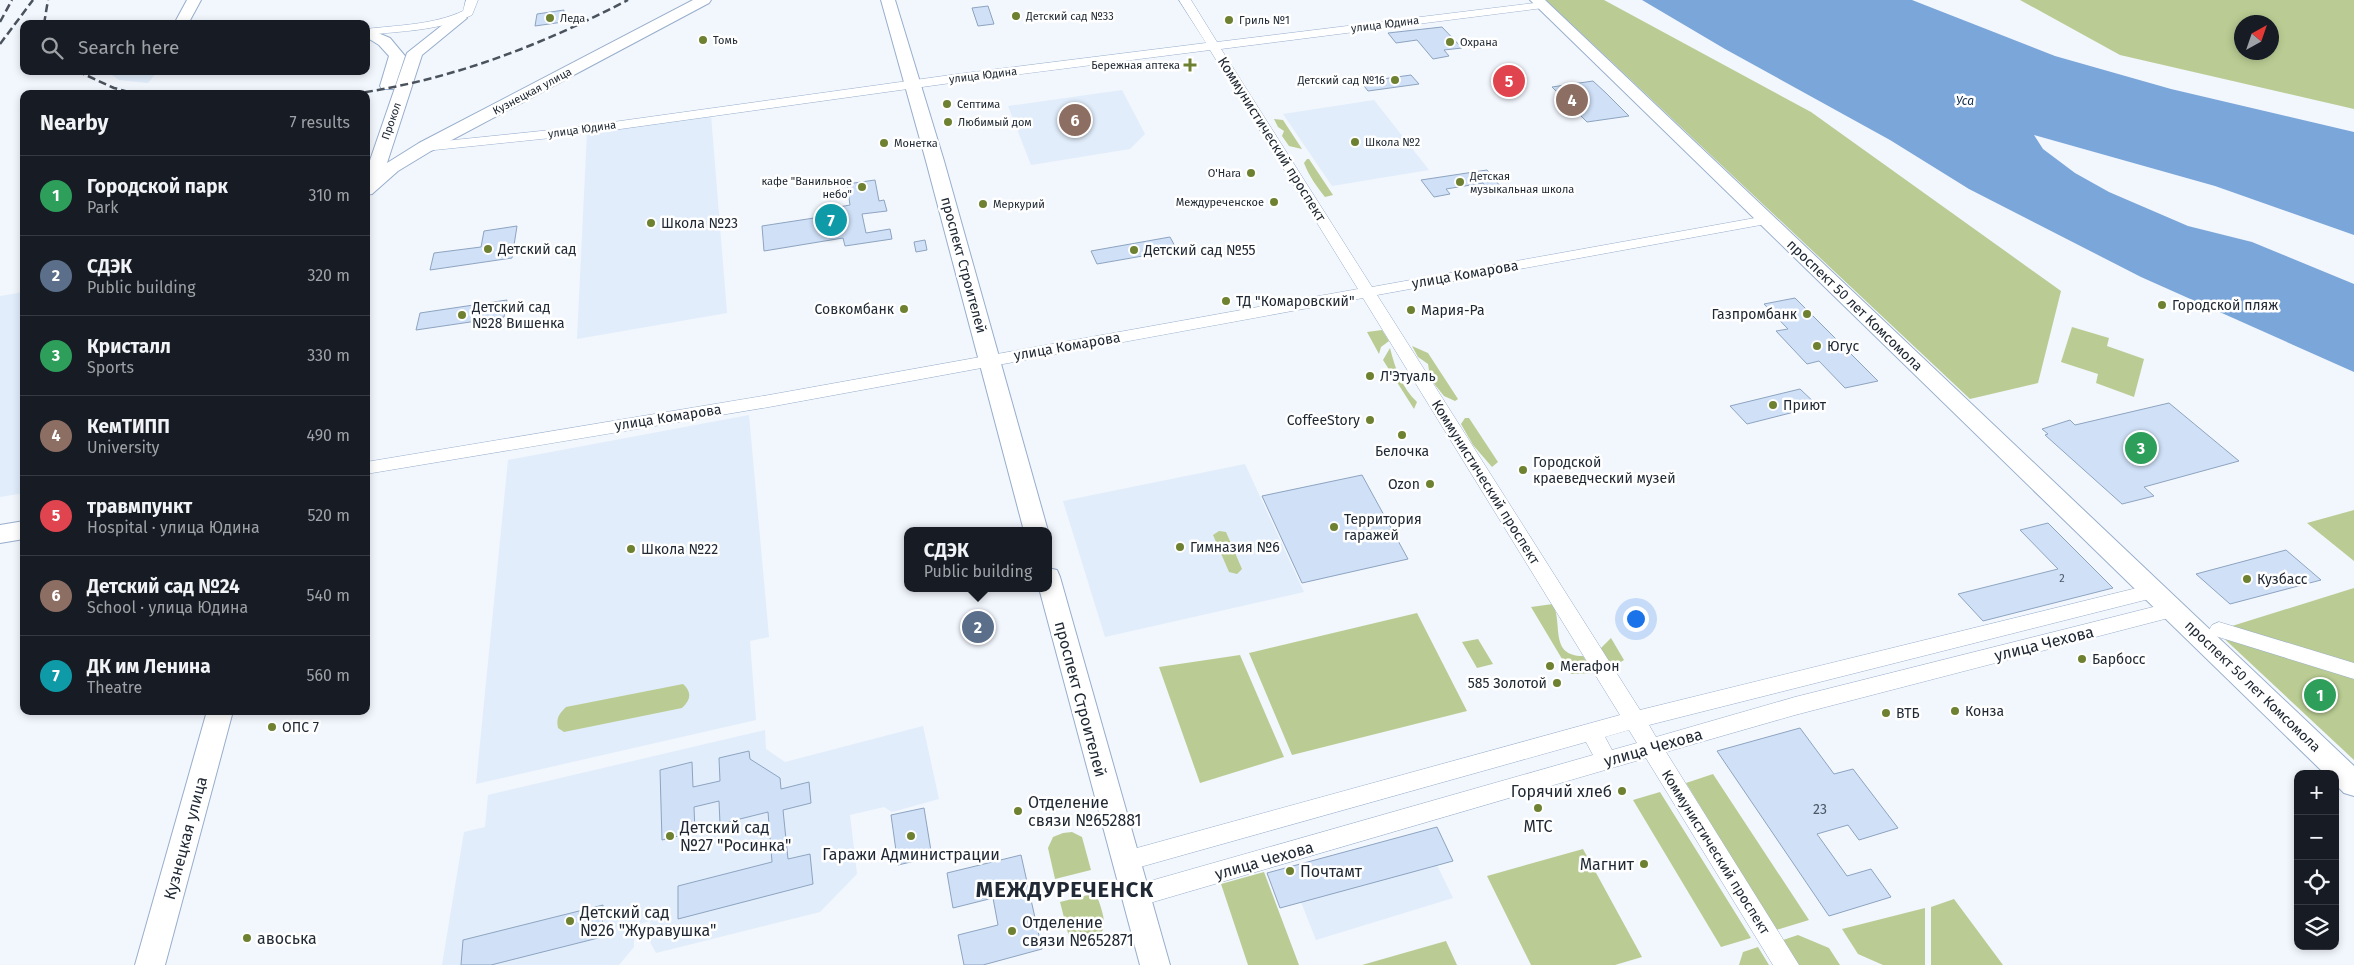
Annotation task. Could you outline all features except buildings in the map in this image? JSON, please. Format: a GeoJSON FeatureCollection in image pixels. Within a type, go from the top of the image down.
{"type":"FeatureCollection","features":[{"type":"Feature","properties":{"kind":"main road"},"geometry":{"type":"LineString","coordinates":[[183,20],[194,0]]}},
{"type":"Feature","properties":{"kind":"main road","name":"Кузнецкая улица"},"geometry":{"type":"LineString","coordinates":[[370,186],[392,167],[423,149],[704,0]]}},
{"type":"Feature","properties":{"kind":"main road","name":"проспект Строителей"},"geometry":{"type":"LineString","coordinates":[[888,0],[1035,527]]}},
{"type":"Feature","properties":{"kind":"main road","name":"проспект 50 лет Комсомола"},"geometry":{"type":"LineString","coordinates":[[1540,3],[2354,784]]}},
{"type":"Feature","properties":{"kind":"main road"},"geometry":{"type":"LineString","coordinates":[[370,33],[390,36],[402,42],[415,53],[467,9]]}},
{"type":"Feature","properties":{"kind":"main road"},"geometry":{"type":"LineString","coordinates":[[370,34],[382,38],[392,47],[397,56],[373,154],[392,157],[423,149]]}},
{"type":"Feature","properties":{"kind":"main road","name":"Прокол"},"geometry":{"type":"LineString","coordinates":[[370,181],[376,170],[373,154],[415,53]]}},
{"type":"Feature","properties":{"kind":"main road"},"geometry":{"type":"LineString","coordinates":[[0,534],[20,531]]}},
{"type":"Feature","properties":{"kind":"main road","name":"проспект Строителей"},"geometry":{"type":"LineString","coordinates":[[1052,592],[1155,965]]}},
{"type":"Feature","properties":{"kind":"main road","name":"проспект 50 лет Комсомола"},"geometry":{"type":"LineString","coordinates":[[2173,610],[2190,617],[2354,770]]}},
{"type":"Feature","properties":{"kind":"main road","name":"Кузнецкая улица"},"geometry":{"type":"LineString","coordinates":[[150,965],[219,715]]}},
{"type":"Feature","properties":{"kind":"street","name":"Коммунистический проспект"},"geometry":{"type":"LineString","coordinates":[[1185,0],[1787,965]]}},
{"type":"Feature","properties":{"kind":"street","name":"улица Юдина"},"geometry":{"type":"LineString","coordinates":[[423,149],[570,132],[912,84],[1540,3]]}},
{"type":"Feature","properties":{"kind":"street"},"geometry":{"type":"LineString","coordinates":[[370,31],[443,22],[467,9]]}},
{"type":"Feature","properties":{"kind":"street","name":"улица Комарова"},"geometry":{"type":"LineString","coordinates":[[370,467],[501,444],[769,401],[1766,220]]}},
{"type":"Feature","properties":{"kind":"street","name":"улица Чехова"},"geometry":{"type":"LineString","coordinates":[[1126,861],[1634,720],[2153,591]]}},
{"type":"Feature","properties":{"kind":"street","name":"улица Чехова"},"geometry":{"type":"LineString","coordinates":[[1136,896],[1795,706],[2173,610]]}},
{"type":"Feature","properties":{"kind":"street"},"geometry":{"type":"LineString","coordinates":[[2219,630],[2354,671]]}},
{"type":"Feature","properties":{"kind":"street"},"geometry":{"type":"LineString","coordinates":[[1670,712],[1687,738]]}},
{"type":"Feature","properties":{"kind":"street"},"geometry":{"type":"LineString","coordinates":[[1591,732],[1607,761]]}},
{"type":"Feature","properties":{"kind":"shaded area"},"geometry":{"type":"Polygon","coordinates":[[[112,75],[155,75],[148,83],[119,80],[112,75]]]}},
{"type":"Feature","properties":{"kind":"shaded area"},"geometry":{"type":"Polygon","coordinates":[[[1122,90],[1145,134],[1130,149],[1031,165],[1008,106],[1122,90]]]}},
{"type":"Feature","properties":{"kind":"shaded area","name":"Школа №2"},"geometry":{"type":"Polygon","coordinates":[[[1374,100],[1429,170],[1332,186],[1283,114],[1374,100]]]}},
{"type":"Feature","properties":{"kind":"shaded area","name":"Школа №23"},"geometry":{"type":"Polygon","coordinates":[[[711,115],[727,313],[577,339],[587,133],[711,115]]]}},
{"type":"Feature","properties":{"kind":"shaded area"},"geometry":{"type":"Polygon","coordinates":[[[20,293],[20,494],[0,497],[0,296],[20,293]]]}},
{"type":"Feature","properties":{"kind":"shaded area","name":"Школа №22"},"geometry":{"type":"Polygon","coordinates":[[[749,415],[769,637],[750,641],[756,720],[476,784],[508,460],[749,415]]]}},
{"type":"Feature","properties":{"kind":"shaded area","name":"Гимназия №6"},"geometry":{"type":"Polygon","coordinates":[[[1245,464],[1304,592],[1105,637],[1063,501],[1245,464]]]}},
{"type":"Feature","properties":{"kind":"shaded area"},"geometry":{"type":"Polygon","coordinates":[[[923,726],[939,799],[892,812],[884,807],[850,815],[857,874],[820,912],[656,953],[650,942],[650,921],[634,926],[634,947],[619,965],[442,965],[464,832],[485,827],[488,795],[765,730],[766,749],[785,762],[923,726]]]}},
{"type":"Feature","properties":{"kind":"shaded area"},"geometry":{"type":"Polygon","coordinates":[[[1437,865],[1453,898],[1316,940],[1301,902],[1437,865]]]}},
{"type":"Feature","properties":{"kind":"green space"},"geometry":{"type":"Polygon","coordinates":[[[1546,0],[1604,0],[1811,112],[2061,291],[2038,383],[1970,399],[1546,0]]]}},
{"type":"Feature","properties":{"kind":"green space"},"geometry":{"type":"Polygon","coordinates":[[[2020,0],[2354,0],[2354,109],[2120,55],[2020,0]]]}},
{"type":"Feature","properties":{"kind":"green space"},"geometry":{"type":"Polygon","coordinates":[[[1274,119],[1283,120],[1302,149],[1289,146],[1282,136],[1284,131],[1278,127],[1274,119]]]}},
{"type":"Feature","properties":{"kind":"green space"},"geometry":{"type":"Polygon","coordinates":[[[1309,159],[1333,195],[1325,197],[1319,189],[1304,163],[1309,159]]]}},
{"type":"Feature","properties":{"kind":"green space"},"geometry":{"type":"Polygon","coordinates":[[[2072,327],[2109,338],[2107,346],[2144,359],[2134,397],[2096,383],[2098,374],[2061,362],[2072,327]]]}},
{"type":"Feature","properties":{"kind":"green space"},"geometry":{"type":"Polygon","coordinates":[[[1382,330],[1389,341],[1381,347],[1379,354],[1367,332],[1382,330]]]}},
{"type":"Feature","properties":{"kind":"green space"},"geometry":{"type":"Polygon","coordinates":[[[1412,346],[1428,353],[1458,399],[1455,401],[1444,396],[1427,375],[1429,370],[1428,364],[1418,357],[1412,346]]]}},
{"type":"Feature","properties":{"kind":"green space"},"geometry":{"type":"Polygon","coordinates":[[[1390,348],[1400,377],[1407,390],[1417,402],[1414,409],[1383,360],[1390,348]]]}},
{"type":"Feature","properties":{"kind":"green space"},"geometry":{"type":"Polygon","coordinates":[[[1465,418],[1469,418],[1498,462],[1492,467],[1473,445],[1461,424],[1465,418]]]}},
{"type":"Feature","properties":{"kind":"green space"},"geometry":{"type":"Polygon","coordinates":[[[2354,510],[2354,561],[2307,523],[2354,510]]]}},
{"type":"Feature","properties":{"kind":"green space"},"geometry":{"type":"Polygon","coordinates":[[[1219,531],[1226,532],[1242,569],[1237,574],[1229,572],[1213,535],[1219,531]]]}},
{"type":"Feature","properties":{"kind":"green space"},"geometry":{"type":"Polygon","coordinates":[[[2354,588],[2354,760],[2216,631],[2354,588]]]}},
{"type":"Feature","properties":{"kind":"green space"},"geometry":{"type":"Polygon","coordinates":[[[1553,604],[1561,645],[1565,651],[1572,655],[1583,656],[1594,673],[1571,674],[1531,607],[1553,604]]]}},
{"type":"Feature","properties":{"kind":"green space"},"geometry":{"type":"Polygon","coordinates":[[[1417,613],[1467,711],[1292,755],[1249,653],[1417,613]]]}},
{"type":"Feature","properties":{"kind":"green space"},"geometry":{"type":"Polygon","coordinates":[[[1611,638],[1624,660],[1606,671],[1595,654],[1611,638]]]}},
{"type":"Feature","properties":{"kind":"green space"},"geometry":{"type":"Polygon","coordinates":[[[1478,639],[1493,664],[1477,668],[1462,642],[1478,639]]]}},
{"type":"Feature","properties":{"kind":"green space"},"geometry":{"type":"Polygon","coordinates":[[[1240,655],[1284,757],[1200,783],[1159,667],[1240,655]]]}},
{"type":"Feature","properties":{"kind":"green space"},"geometry":{"type":"Polygon","coordinates":[[[683,684],[688,690],[689,699],[682,708],[564,732],[558,728],[557,721],[566,707],[683,684]]]}},
{"type":"Feature","properties":{"kind":"green space"},"geometry":{"type":"Polygon","coordinates":[[[1713,774],[1809,920],[1776,930],[1686,783],[1713,774]]]}},
{"type":"Feature","properties":{"kind":"green space"},"geometry":{"type":"Polygon","coordinates":[[[1660,792],[1751,938],[1721,947],[1633,800],[1660,792]]]}},
{"type":"Feature","properties":{"kind":"green space"},"geometry":{"type":"Polygon","coordinates":[[[1072,832],[1082,837],[1091,870],[1055,879],[1048,848],[1053,837],[1072,832]]]}},
{"type":"Feature","properties":{"kind":"green space"},"geometry":{"type":"Polygon","coordinates":[[[1583,849],[1642,957],[1615,965],[1531,965],[1487,876],[1583,849]]]}},
{"type":"Feature","properties":{"kind":"green space"},"geometry":{"type":"Polygon","coordinates":[[[1264,872],[1299,965],[1248,965],[1221,884],[1264,872]]]}},
{"type":"Feature","properties":{"kind":"green space"},"geometry":{"type":"Polygon","coordinates":[[[1096,893],[1104,919],[1103,930],[1096,939],[1091,941],[1074,940],[1069,937],[1060,902],[1096,893]]]}},
{"type":"Feature","properties":{"kind":"green space"},"geometry":{"type":"Polygon","coordinates":[[[1954,899],[2003,965],[1931,965],[1931,907],[1954,899]]]}},
{"type":"Feature","properties":{"kind":"green space"},"geometry":{"type":"Polygon","coordinates":[[[1925,908],[1925,965],[1883,965],[1858,954],[1842,929],[1925,908]]]}},
{"type":"Feature","properties":{"kind":"green space"},"geometry":{"type":"Polygon","coordinates":[[[1798,935],[1829,948],[1840,965],[1799,965],[1783,940],[1798,935]]]}},
{"type":"Feature","properties":{"kind":"green space"},"geometry":{"type":"Polygon","coordinates":[[[1446,941],[1457,965],[1362,965],[1446,941]]]}},
{"type":"Feature","properties":{"kind":"green space"},"geometry":{"type":"Polygon","coordinates":[[[1758,947],[1769,965],[1739,965],[1743,952],[1758,947]]]}},
{"type":"Feature","properties":{"kind":"water","name":"Уса"},"geometry":{"type":"Polygon","coordinates":[[[1642,0],[1912,0],[2055,56],[2171,89],[2354,132],[2354,235],[2215,186],[2034,135],[2043,149],[2075,173],[2109,192],[2188,226],[2252,242],[2354,284],[2354,372],[2141,277],[1969,189],[1890,140],[1725,49],[1642,0]]]}},
{"type":"Feature","properties":{"kind":"railway"},"geometry":{"type":"LineString","coordinates":[[0,22],[12,0]]}},
{"type":"Feature","properties":{"kind":"railway"},"geometry":{"type":"LineString","coordinates":[[0,44],[33,0]]}},
{"type":"Feature","properties":{"kind":"railway"},"geometry":{"type":"LineString","coordinates":[[45,20],[48,0]]}},
{"type":"Feature","properties":{"kind":"railway"},"geometry":{"type":"LineString","coordinates":[[370,91],[425,80],[494,59],[562,32],[628,0]]}},
{"type":"Feature","properties":{"kind":"railway"},"geometry":{"type":"LineString","coordinates":[[86,75],[122,90]]}},
{"type":"Feature","properties":{"kind":"place","name":"Детский сад №33"},"geometry":{"type":"Point","coordinates":[1016,16]}},
{"type":"Feature","properties":{"kind":"place","name":"Леда"},"geometry":{"type":"Point","coordinates":[550,18]}},
{"type":"Feature","properties":{"kind":"place","name":"Гриль №1"},"geometry":{"type":"Point","coordinates":[1229,20]}},
{"type":"Feature","properties":{"kind":"place","name":"Томь"},"geometry":{"type":"Point","coordinates":[703,40]}},
{"type":"Feature","properties":{"kind":"place","name":"Охрана"},"geometry":{"type":"Point","coordinates":[1450,42]}},
{"type":"Feature","properties":{"kind":"place","name":"Бережная аптека"},"geometry":{"type":"Point","coordinates":[1190,65]}},
{"type":"Feature","properties":{"kind":"place","name":"Детский сад №16"},"geometry":{"type":"Point","coordinates":[1395,80]}},
{"type":"Feature","properties":{"kind":"place","name":"травмпункт"},"geometry":{"type":"Point","coordinates":[1509,81]}},
{"type":"Feature","properties":{"kind":"place","name":"КемТИПП"},"geometry":{"type":"Point","coordinates":[1572,100]}},
{"type":"Feature","properties":{"kind":"place","name":"Септима"},"geometry":{"type":"Point","coordinates":[947,104]}},
{"type":"Feature","properties":{"kind":"place","name":"Детский сад №24"},"geometry":{"type":"Point","coordinates":[1075,120]}},
{"type":"Feature","properties":{"kind":"place","name":"Любимый дом"},"geometry":{"type":"Point","coordinates":[948,122]}},
{"type":"Feature","properties":{"kind":"place","name":"Школа №2"},"geometry":{"type":"Point","coordinates":[1355,142]}},
{"type":"Feature","properties":{"kind":"place","name":"Монетка"},"geometry":{"type":"Point","coordinates":[884,143]}},
{"type":"Feature","properties":{"kind":"place","name":"O'Hara"},"geometry":{"type":"Point","coordinates":[1251,173]}},
{"type":"Feature","properties":{"kind":"place","name":"Детская музыкальная школа"},"geometry":{"type":"Point","coordinates":[1460,182]}},
{"type":"Feature","properties":{"kind":"place","name":"кафе \"Ванильное небо\""},"geometry":{"type":"Point","coordinates":[862,187]}},
{"type":"Feature","properties":{"kind":"place","name":"Междуреченское"},"geometry":{"type":"Point","coordinates":[1274,202]}},
{"type":"Feature","properties":{"kind":"place","name":"Меркурий"},"geometry":{"type":"Point","coordinates":[983,204]}},
{"type":"Feature","properties":{"kind":"place","name":"ДК им Ленина"},"geometry":{"type":"Point","coordinates":[831,220]}},
{"type":"Feature","properties":{"kind":"place","name":"Школа №23"},"geometry":{"type":"Point","coordinates":[651,223]}},
{"type":"Feature","properties":{"kind":"place","name":"Детский сад"},"geometry":{"type":"Point","coordinates":[488,249]}},
{"type":"Feature","properties":{"kind":"place","name":"Детский сад №55"},"geometry":{"type":"Point","coordinates":[1134,250]}},
{"type":"Feature","properties":{"kind":"place","name":"ТД \"Комаровский\""},"geometry":{"type":"Point","coordinates":[1226,301]}},
{"type":"Feature","properties":{"kind":"place","name":"Городской пляж"},"geometry":{"type":"Point","coordinates":[2162,305]}},
{"type":"Feature","properties":{"kind":"place","name":"Совкомбанк"},"geometry":{"type":"Point","coordinates":[904,309]}},
{"type":"Feature","properties":{"kind":"place","name":"Мария-Ра"},"geometry":{"type":"Point","coordinates":[1411,310]}},
{"type":"Feature","properties":{"kind":"place","name":"Газпромбанк"},"geometry":{"type":"Point","coordinates":[1807,314]}},
{"type":"Feature","properties":{"kind":"place","name":"Детский сад №28 Вишенка"},"geometry":{"type":"Point","coordinates":[462,315]}},
{"type":"Feature","properties":{"kind":"place","name":"Югус"},"geometry":{"type":"Point","coordinates":[1817,346]}},
{"type":"Feature","properties":{"kind":"place","name":"Л'Этуаль"},"geometry":{"type":"Point","coordinates":[1370,376]}},
{"type":"Feature","properties":{"kind":"place","name":"Приют"},"geometry":{"type":"Point","coordinates":[1773,405]}},
{"type":"Feature","properties":{"kind":"place","name":"CoffeeStory"},"geometry":{"type":"Point","coordinates":[1370,420]}},
{"type":"Feature","properties":{"kind":"place","name":"Белочка"},"geometry":{"type":"Point","coordinates":[1402,435]}},
{"type":"Feature","properties":{"kind":"place","name":"Кристалл"},"geometry":{"type":"Point","coordinates":[2141,448]}},
{"type":"Feature","properties":{"kind":"place","name":"Городской краеведческий музей"},"geometry":{"type":"Point","coordinates":[1523,470]}},
{"type":"Feature","properties":{"kind":"place","name":"Ozon"},"geometry":{"type":"Point","coordinates":[1430,484]}},
{"type":"Feature","properties":{"kind":"place","name":"Территория гаражей"},"geometry":{"type":"Point","coordinates":[1334,527]}},
{"type":"Feature","properties":{"kind":"place","name":"Гимназия №6"},"geometry":{"type":"Point","coordinates":[1180,547]}},
{"type":"Feature","properties":{"kind":"place","name":"Школа №22"},"geometry":{"type":"Point","coordinates":[631,549]}},
{"type":"Feature","properties":{"kind":"place","name":"Кузбасс"},"geometry":{"type":"Point","coordinates":[2247,579]}},
{"type":"Feature","properties":{"kind":"place","name":"СДЭК"},"geometry":{"type":"Point","coordinates":[978,627]}},
{"type":"Feature","properties":{"kind":"place","name":"Барбосс"},"geometry":{"type":"Point","coordinates":[2082,659]}},
{"type":"Feature","properties":{"kind":"place","name":"Мегафон"},"geometry":{"type":"Point","coordinates":[1550,666]}},
{"type":"Feature","properties":{"kind":"place","name":"585 Золотой"},"geometry":{"type":"Point","coordinates":[1557,683]}},
{"type":"Feature","properties":{"kind":"place","name":"Городской парк"},"geometry":{"type":"Point","coordinates":[2320,695]}},
{"type":"Feature","properties":{"kind":"place","name":"Конза"},"geometry":{"type":"Point","coordinates":[1955,711]}},
{"type":"Feature","properties":{"kind":"place","name":"ВТБ"},"geometry":{"type":"Point","coordinates":[1886,713]}},
{"type":"Feature","properties":{"kind":"place","name":"ОПС 7"},"geometry":{"type":"Point","coordinates":[272,727]}},
{"type":"Feature","properties":{"kind":"place","name":"Горячий хлеб"},"geometry":{"type":"Point","coordinates":[1622,791]}},
{"type":"Feature","properties":{"kind":"place","name":"МТС"},"geometry":{"type":"Point","coordinates":[1538,808]}},
{"type":"Feature","properties":{"kind":"place","name":"Отделение связи №652881"},"geometry":{"type":"Point","coordinates":[1018,811]}},
{"type":"Feature","properties":{"kind":"place","name":"Детский сад №27 \"Росинка\""},"geometry":{"type":"Point","coordinates":[670,836]}},
{"type":"Feature","properties":{"kind":"place","name":"Гаражи Администрации"},"geometry":{"type":"Point","coordinates":[911,836]}},
{"type":"Feature","properties":{"kind":"place","name":"Магнит"},"geometry":{"type":"Point","coordinates":[1644,864]}},
{"type":"Feature","properties":{"kind":"place","name":"Почтамт"},"geometry":{"type":"Point","coordinates":[1290,871]}},
{"type":"Feature","properties":{"kind":"place","name":"Детский сад №26 \"Журавушка\""},"geometry":{"type":"Point","coordinates":[570,921]}},
{"type":"Feature","properties":{"kind":"place","name":"Отделение связи №652871"},"geometry":{"type":"Point","coordinates":[1012,931]}},
{"type":"Feature","properties":{"kind":"place","name":"авоська"},"geometry":{"type":"Point","coordinates":[247,938]}},
{"type":"Feature","properties":{"kind":"district","name":"МЕЖДУРЕЧЕНСК"},"geometry":{"type":"Point","coordinates":[1065,889]}}]}
